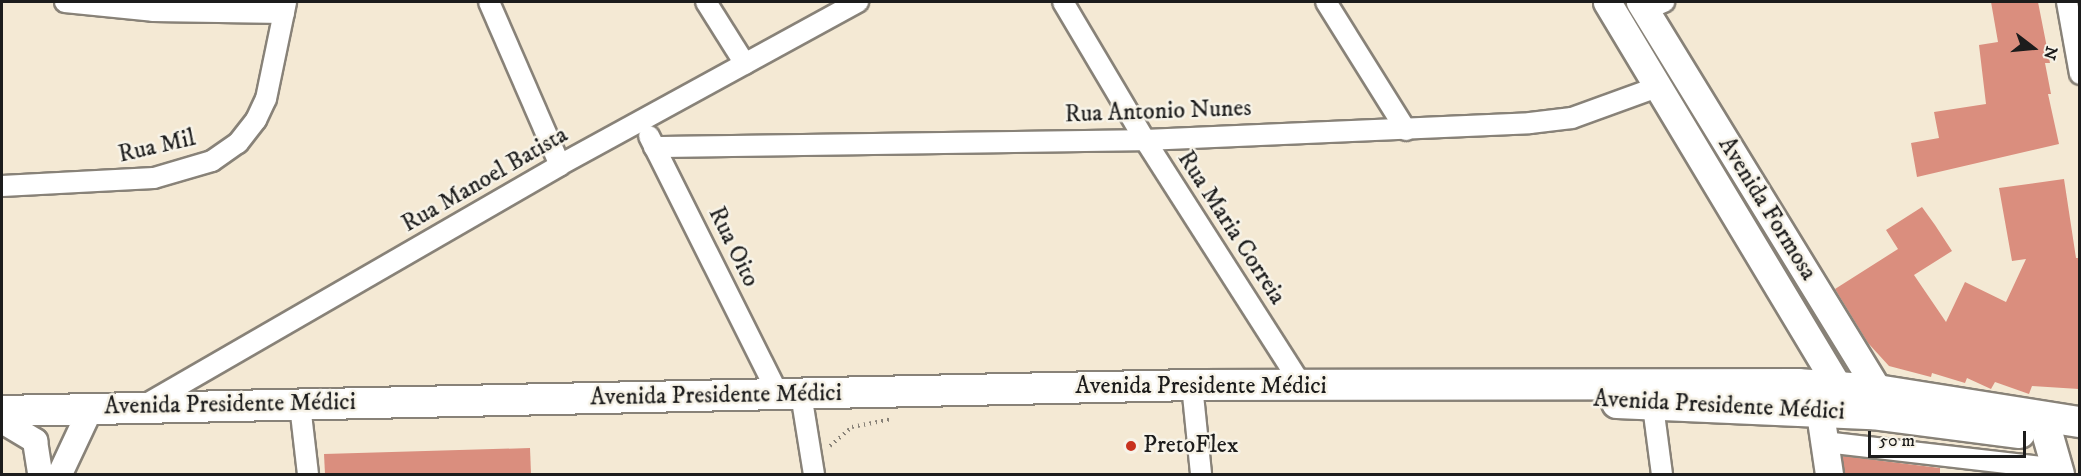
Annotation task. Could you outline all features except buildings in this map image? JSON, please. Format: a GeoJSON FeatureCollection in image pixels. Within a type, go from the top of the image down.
{"type":"FeatureCollection","features":[{"type":"Feature","properties":{"kind":"main road","name":"Avenida Formosa"},"geometry":{"type":"LineString","coordinates":[[1607,2],[1853,413]]}},
{"type":"Feature","properties":{"kind":"main road","name":"Avenida Formosa"},"geometry":{"type":"LineString","coordinates":[[1650,4],[1877,390],[1895,416]]}},
{"type":"Feature","properties":{"kind":"main road","name":"Avenida Presidente Médici"},"geometry":{"type":"LineString","coordinates":[[2,411],[1192,385],[1430,387],[1838,385],[2079,422]]}},
{"type":"Feature","properties":{"kind":"main road","name":"Avenida Presidente Médici"},"geometry":{"type":"LineString","coordinates":[[1430,387],[1653,406],[1895,416],[2079,442]]}},
{"type":"Feature","properties":{"kind":"main road"},"geometry":{"type":"LineString","coordinates":[[1820,413],[1829,474]]}},
{"type":"Feature","properties":{"kind":"main road"},"geometry":{"type":"LineString","coordinates":[[2048,436],[2058,472]]}},
{"type":"Feature","properties":{"kind":"street"},"geometry":{"type":"LineString","coordinates":[[65,2],[153,11],[285,7]]}},
{"type":"Feature","properties":{"kind":"street"},"geometry":{"type":"LineString","coordinates":[[489,2],[560,165]]}},
{"type":"Feature","properties":{"kind":"street"},"geometry":{"type":"LineString","coordinates":[[706,2],[745,64]]}},
{"type":"Feature","properties":{"kind":"street","name":"Rua Manoel Batista"},"geometry":{"type":"LineString","coordinates":[[140,408],[560,165],[858,2]]}},
{"type":"Feature","properties":{"kind":"street","name":"Rua Maria Correia"},"geometry":{"type":"LineString","coordinates":[[1063,2],[1144,140],[1303,387]]}},
{"type":"Feature","properties":{"kind":"street"},"geometry":{"type":"LineString","coordinates":[[1326,2],[1406,129]]}},
{"type":"Feature","properties":{"kind":"street"},"geometry":{"type":"LineString","coordinates":[[2067,2],[2079,74]]}},
{"type":"Feature","properties":{"kind":"street","name":"Rua Mil"},"geometry":{"type":"LineString","coordinates":[[2,186],[154,178],[212,161],[237,143],[256,120],[266,99],[285,7]]}},
{"type":"Feature","properties":{"kind":"street","name":"Rua Antonio Nunes"},"geometry":{"type":"LineString","coordinates":[[654,147],[1144,140],[1406,129],[1572,118],[1657,87]]}},
{"type":"Feature","properties":{"kind":"street","name":"Rua Oito"},"geometry":{"type":"LineString","coordinates":[[641,122],[789,394],[813,471]]}},
{"type":"Feature","properties":{"kind":"street"},"geometry":{"type":"LineString","coordinates":[[1192,385],[1201,474]]}},
{"type":"Feature","properties":{"kind":"street"},"geometry":{"type":"LineString","coordinates":[[300,405],[308,474]]}},
{"type":"Feature","properties":{"kind":"street"},"geometry":{"type":"LineString","coordinates":[[1653,406],[1662,474]]}},
{"type":"Feature","properties":{"kind":"street"},"geometry":{"type":"LineString","coordinates":[[41,472],[91,408]]}},
{"type":"Feature","properties":{"kind":"street"},"geometry":{"type":"LineString","coordinates":[[2,421],[34,441],[41,472]]}},
{"type":"Feature","properties":{"kind":"street"},"geometry":{"type":"LineString","coordinates":[[1825,442],[2058,472]]}},
{"type":"Feature","properties":{"kind":"path"},"geometry":{"type":"LineString","coordinates":[[813,471],[843,433],[894,418]]}},
{"type":"Feature","properties":{"kind":"place","name":"PretoFlex"},"geometry":{"type":"Point","coordinates":[1131,446]}}]}
